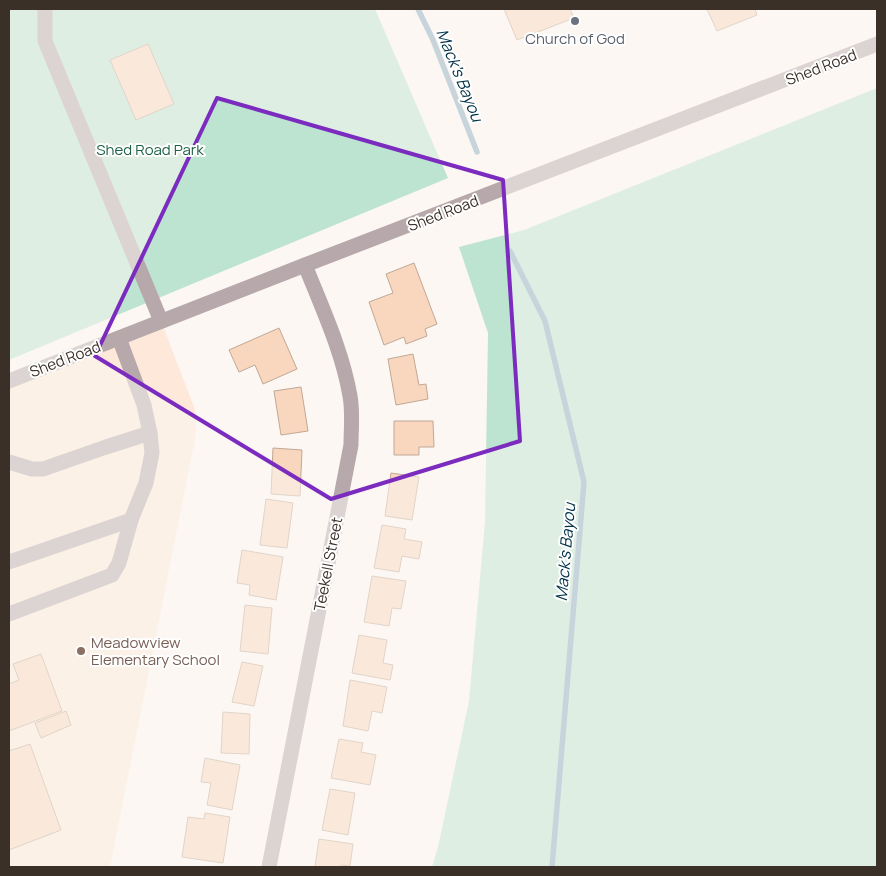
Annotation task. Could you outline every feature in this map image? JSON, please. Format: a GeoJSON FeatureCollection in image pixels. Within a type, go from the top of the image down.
{"type":"FeatureCollection","features":[{"type":"Feature","properties":{"kind":"street"},"geometry":{"type":"LineString","coordinates":[[45,9],[45,42],[162,321]]}},
{"type":"Feature","properties":{"kind":"street","name":"Shed Road"},"geometry":{"type":"LineString","coordinates":[[9,381],[877,44]]}},
{"type":"Feature","properties":{"kind":"street","name":"Teekell Street"},"geometry":{"type":"LineString","coordinates":[[269,867],[350,445],[352,417],[350,397],[341,359],[305,265]]}},
{"type":"Feature","properties":{"kind":"street"},"geometry":{"type":"LineString","coordinates":[[9,614],[112,575],[119,563],[131,520],[146,483],[152,454],[144,405],[119,338]]}},
{"type":"Feature","properties":{"kind":"street"},"geometry":{"type":"LineString","coordinates":[[9,462],[32,469],[43,469],[106,446],[150,433]]}},
{"type":"Feature","properties":{"kind":"street"},"geometry":{"type":"LineString","coordinates":[[9,562],[131,520]]}},
{"type":"Feature","properties":{"kind":"highlighted area"},"geometry":{"type":"Polygon","coordinates":[[[217,98],[503,180],[520,441],[331,499],[95,356],[217,98]]]}},
{"type":"Feature","properties":{"kind":"shaded area","name":"Meadowview Elementary School"},"geometry":{"type":"Polygon","coordinates":[[[161,321],[195,410],[196,434],[110,867],[9,867],[9,381],[161,321]]]}},
{"type":"Feature","properties":{"kind":"green space","name":"Shed Road Park"},"geometry":{"type":"Polygon","coordinates":[[[9,9],[375,9],[448,178],[9,360],[9,9]]]}},
{"type":"Feature","properties":{"kind":"green space"},"geometry":{"type":"Polygon","coordinates":[[[877,88],[877,867],[432,867],[438,847],[469,701],[485,522],[488,333],[459,247],[524,230],[877,88]]]}},
{"type":"Feature","properties":{"kind":"building"},"geometry":{"type":"Polygon","coordinates":[[[504,9],[570,9],[574,18],[517,40],[504,9]]]}},
{"type":"Feature","properties":{"kind":"building"},"geometry":{"type":"Polygon","coordinates":[[[707,9],[755,9],[757,15],[717,31],[707,9]]]}},
{"type":"Feature","properties":{"kind":"building"},"geometry":{"type":"Polygon","coordinates":[[[148,44],[174,104],[136,120],[110,60],[148,44]]]}},
{"type":"Feature","properties":{"kind":"building"},"geometry":{"type":"Polygon","coordinates":[[[414,263],[437,324],[425,329],[427,336],[406,344],[404,337],[384,345],[369,302],[393,293],[386,274],[414,263]]]}},
{"type":"Feature","properties":{"kind":"building"},"geometry":{"type":"Polygon","coordinates":[[[279,328],[297,369],[263,384],[255,365],[239,372],[229,350],[279,328]]]}},
{"type":"Feature","properties":{"kind":"building"},"geometry":{"type":"Polygon","coordinates":[[[413,354],[419,385],[426,384],[428,399],[396,405],[388,359],[413,354]]]}},
{"type":"Feature","properties":{"kind":"building"},"geometry":{"type":"Polygon","coordinates":[[[301,387],[308,431],[281,435],[274,391],[301,387]]]}},
{"type":"Feature","properties":{"kind":"building"},"geometry":{"type":"Polygon","coordinates":[[[394,421],[433,421],[434,447],[419,447],[419,455],[394,455],[394,421]]]}},
{"type":"Feature","properties":{"kind":"building"},"geometry":{"type":"Polygon","coordinates":[[[273,448],[302,450],[300,496],[271,494],[273,448]]]}},
{"type":"Feature","properties":{"kind":"building"},"geometry":{"type":"Polygon","coordinates":[[[391,473],[419,477],[412,520],[385,516],[391,473]]]}},
{"type":"Feature","properties":{"kind":"building"},"geometry":{"type":"Polygon","coordinates":[[[266,499],[293,503],[287,548],[260,545],[266,499]]]}},
{"type":"Feature","properties":{"kind":"building"},"geometry":{"type":"Polygon","coordinates":[[[382,525],[406,529],[404,539],[422,542],[419,559],[402,556],[399,572],[374,568],[382,525]]]}},
{"type":"Feature","properties":{"kind":"building"},"geometry":{"type":"Polygon","coordinates":[[[242,550],[283,557],[276,600],[249,595],[250,585],[237,583],[242,550]]]}},
{"type":"Feature","properties":{"kind":"building"},"geometry":{"type":"Polygon","coordinates":[[[372,576],[406,581],[401,609],[392,608],[389,626],[364,622],[372,576]]]}},
{"type":"Feature","properties":{"kind":"building"},"geometry":{"type":"Polygon","coordinates":[[[245,605],[272,608],[268,654],[240,651],[245,605]]]}},
{"type":"Feature","properties":{"kind":"building"},"geometry":{"type":"Polygon","coordinates":[[[359,635],[387,640],[383,663],[393,665],[390,680],[352,673],[359,635]]]}},
{"type":"Feature","properties":{"kind":"building"},"geometry":{"type":"Polygon","coordinates":[[[41,654],[62,711],[9,731],[9,684],[19,680],[13,664],[41,654]]]}},
{"type":"Feature","properties":{"kind":"building"},"geometry":{"type":"Polygon","coordinates":[[[242,662],[263,666],[254,706],[232,702],[242,662]]]}},
{"type":"Feature","properties":{"kind":"building"},"geometry":{"type":"Polygon","coordinates":[[[350,680],[387,687],[382,713],[372,711],[368,731],[343,726],[350,680]]]}},
{"type":"Feature","properties":{"kind":"building"},"geometry":{"type":"Polygon","coordinates":[[[66,711],[71,725],[41,738],[35,723],[66,711]]]}},
{"type":"Feature","properties":{"kind":"building"},"geometry":{"type":"Polygon","coordinates":[[[223,712],[250,714],[249,754],[221,753],[223,712]]]}},
{"type":"Feature","properties":{"kind":"building"},"geometry":{"type":"Polygon","coordinates":[[[339,739],[363,743],[361,752],[376,755],[370,785],[331,778],[339,739]]]}},
{"type":"Feature","properties":{"kind":"building"},"geometry":{"type":"Polygon","coordinates":[[[30,744],[61,830],[9,850],[9,751],[30,744]]]}},
{"type":"Feature","properties":{"kind":"building"},"geometry":{"type":"Polygon","coordinates":[[[205,758],[240,765],[232,810],[207,805],[211,783],[201,782],[205,758]]]}},
{"type":"Feature","properties":{"kind":"building"},"geometry":{"type":"Polygon","coordinates":[[[330,789],[355,793],[348,835],[322,830],[330,789]]]}},
{"type":"Feature","properties":{"kind":"building"},"geometry":{"type":"Polygon","coordinates":[[[205,813],[230,817],[223,863],[182,857],[188,817],[204,819],[205,813]]]}},
{"type":"Feature","properties":{"kind":"building"},"geometry":{"type":"Polygon","coordinates":[[[319,839],[353,844],[350,866],[315,867],[319,839]]]}},
{"type":"Feature","properties":{"kind":"waterway","name":"Mack's Bayou"},"geometry":{"type":"LineString","coordinates":[[418,9],[433,40],[477,152]]}},
{"type":"Feature","properties":{"kind":"waterway","name":"Mack's Bayou"},"geometry":{"type":"LineString","coordinates":[[510,251],[545,321],[584,482],[552,867]]}},
{"type":"Feature","properties":{"kind":"place","name":"Church of God"},"geometry":{"type":"Point","coordinates":[575,21]}},
{"type":"Feature","properties":{"kind":"place","name":"Meadowview Elementary School"},"geometry":{"type":"Point","coordinates":[81,651]}}]}
